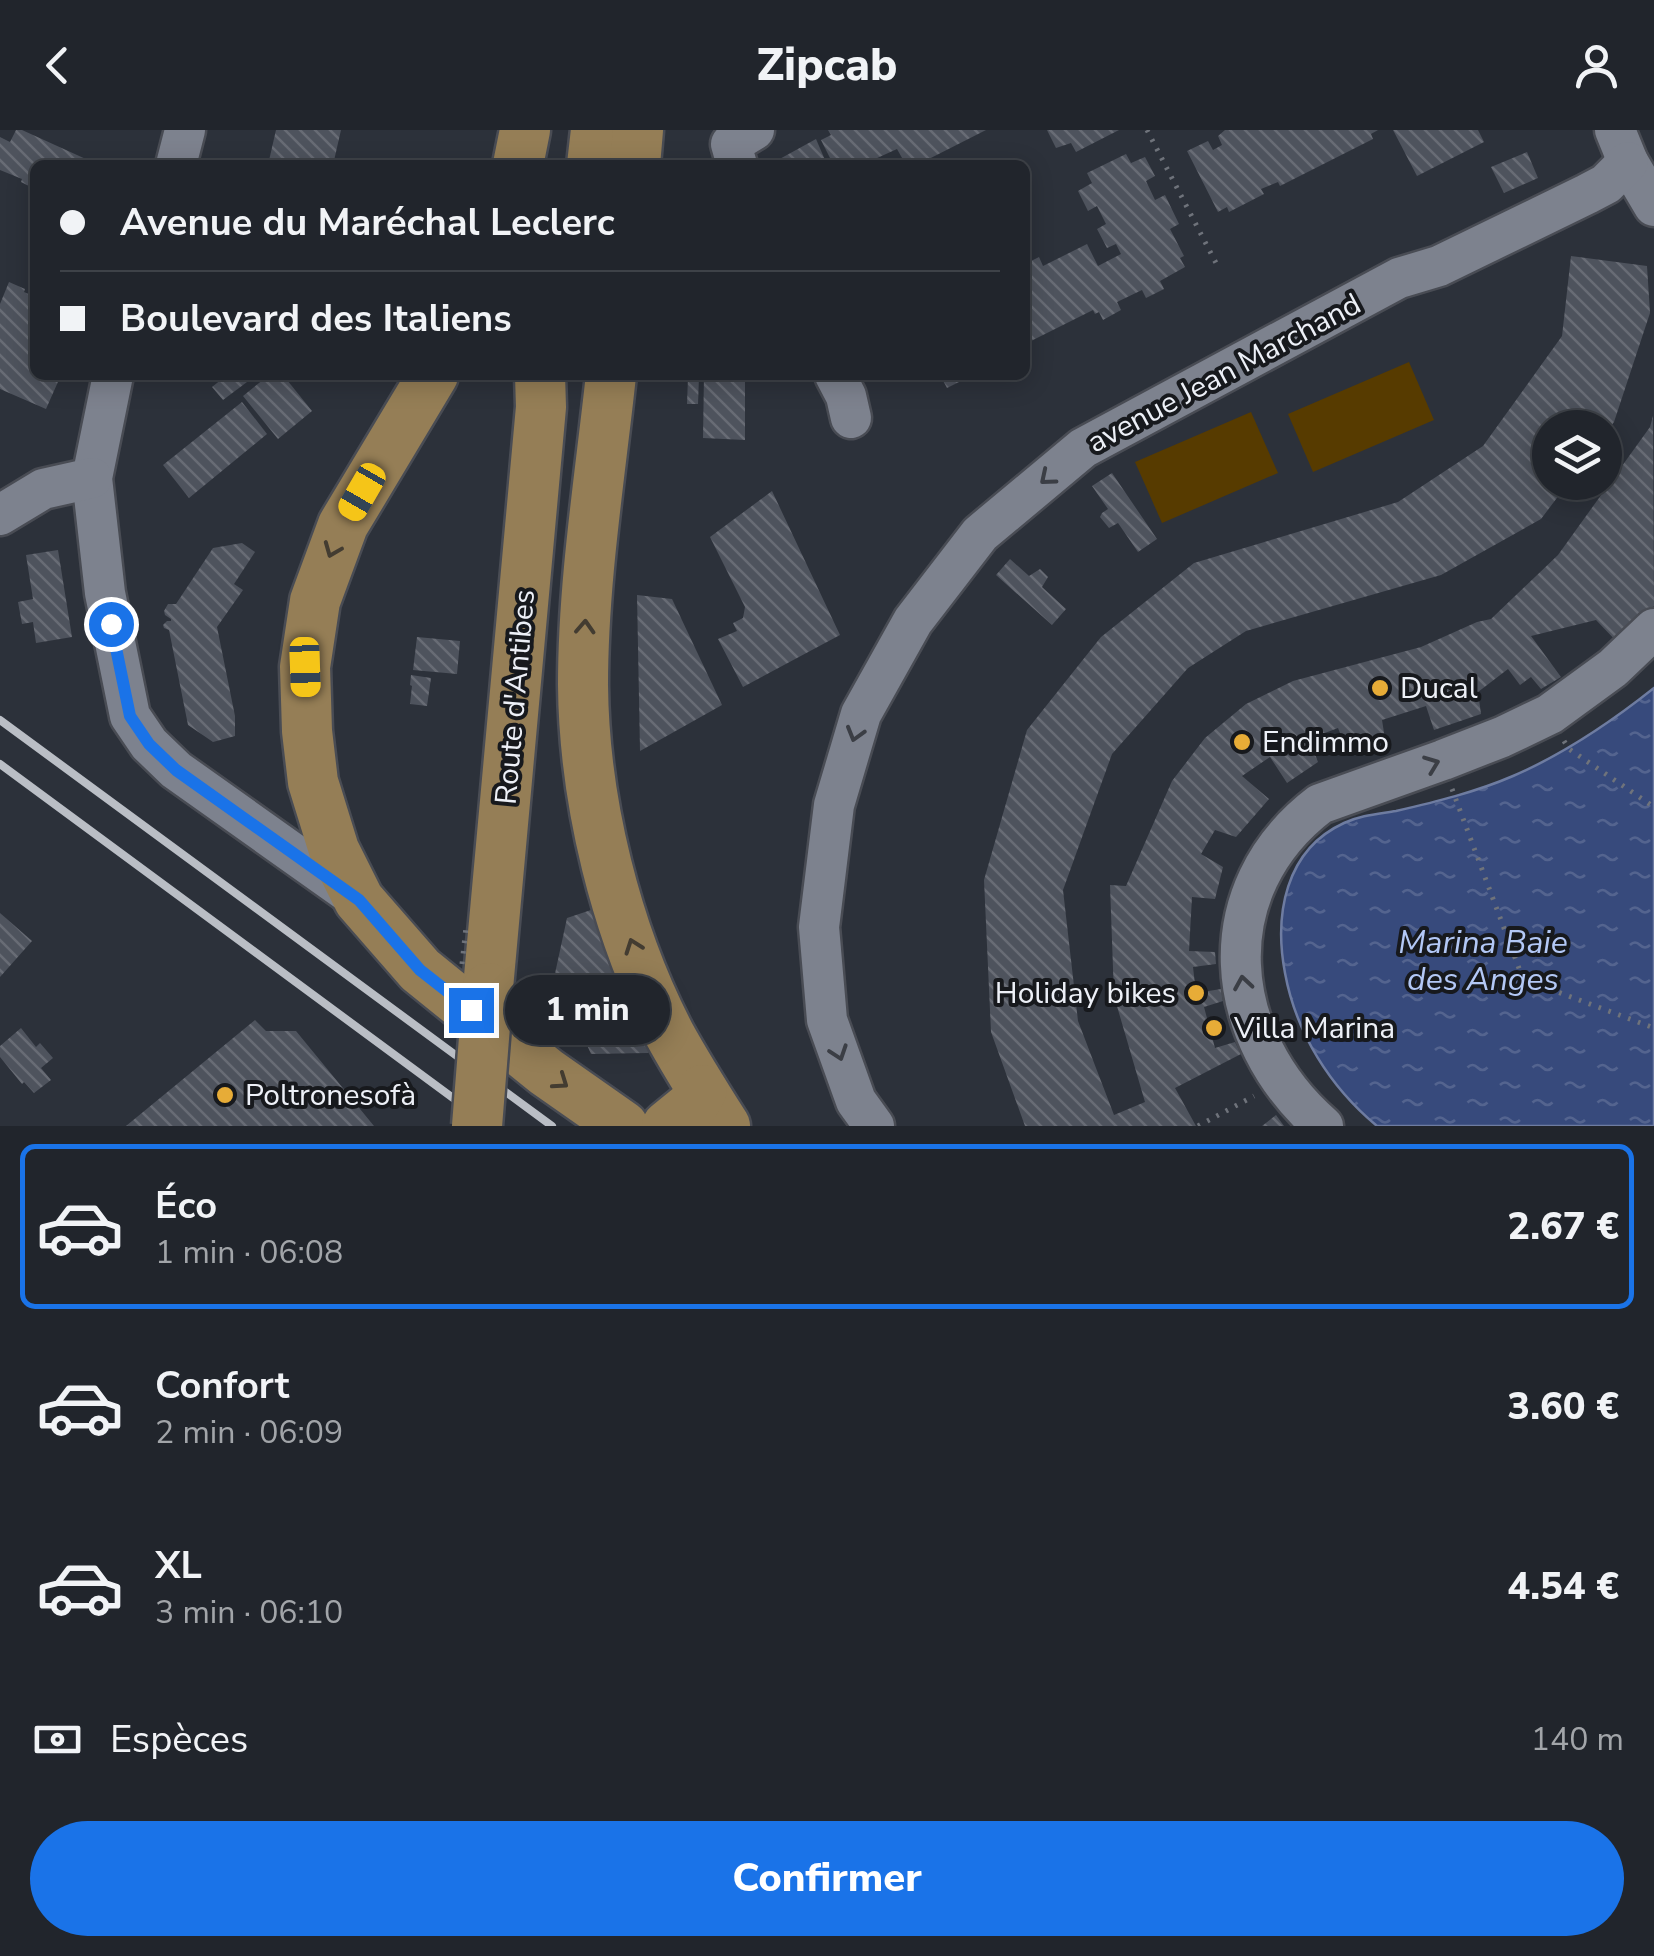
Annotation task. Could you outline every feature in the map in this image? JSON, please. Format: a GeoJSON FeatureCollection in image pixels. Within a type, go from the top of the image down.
{"type":"FeatureCollection","features":[{"type":"Feature","properties":{"kind":"main road"},"geometry":{"type":"LineString","coordinates":[[519,160],[525,130]]}},
{"type":"Feature","properties":{"kind":"main road"},"geometry":{"type":"LineString","coordinates":[[551,160],[554,130]]}},
{"type":"Feature","properties":{"kind":"main road"},"geometry":{"type":"LineString","coordinates":[[593,160],[596,130]]}},
{"type":"Feature","properties":{"kind":"main road"},"geometry":{"type":"LineString","coordinates":[[635,160],[638,130]]}},
{"type":"Feature","properties":{"kind":"main road"},"geometry":{"type":"LineString","coordinates":[[430,380],[343,525],[314,600],[305,667],[312,782],[334,850],[359,900],[420,970],[546,1072],[624,1126]]}},
{"type":"Feature","properties":{"kind":"main road"},"geometry":{"type":"LineString","coordinates":[[610,380],[585,621],[586,749],[615,896],[638,962],[669,1032],[714,1108]]}},
{"type":"Feature","properties":{"kind":"main road","name":"Route d'Antibes"},"geometry":{"type":"LineString","coordinates":[[477,1126],[544,386]]}},
{"type":"Feature","properties":{"kind":"main road"},"geometry":{"type":"LineString","coordinates":[[667,1126],[694,1104],[714,1108]]}},
{"type":"Feature","properties":{"kind":"street"},"geometry":{"type":"LineString","coordinates":[[177,160],[186,130]]}},
{"type":"Feature","properties":{"kind":"street"},"geometry":{"type":"LineString","coordinates":[[736,160],[732,144],[754,130]]}},
{"type":"Feature","properties":{"kind":"street"},"geometry":{"type":"LineString","coordinates":[[1622,146],[1654,206]]}},
{"type":"Feature","properties":{"kind":"street","name":"avenue Jean Marchand"},"geometry":{"type":"LineString","coordinates":[[874,1126],[856,1101],[827,1020],[820,927],[834,805],[855,732],[912,621],[980,534],[1082,448],[1399,278],[1439,266],[1606,184],[1622,146]]}},
{"type":"Feature","properties":{"kind":"street"},"geometry":{"type":"LineString","coordinates":[[111,380],[92,478],[105,593],[130,716],[149,744],[176,770],[359,900]]}},
{"type":"Feature","properties":{"kind":"street"},"geometry":{"type":"LineString","coordinates":[[838,380],[851,418]]}},
{"type":"Feature","properties":{"kind":"street"},"geometry":{"type":"LineString","coordinates":[[0,515],[43,489],[92,478]]}},
{"type":"Feature","properties":{"kind":"street"},"geometry":{"type":"LineString","coordinates":[[1323,1126],[1299,1102],[1260,1044],[1242,984],[1240,944],[1248,899],[1273,852],[1303,816],[1320,804],[1431,765],[1550,714],[1614,668],[1654,630]]}},
{"type":"Feature","properties":{"kind":"path"},"geometry":{"type":"LineString","coordinates":[[1147,130],[1216,264]]}},
{"type":"Feature","properties":{"kind":"path"},"geometry":{"type":"LineString","coordinates":[[1569,749],[1654,807]]}},
{"type":"Feature","properties":{"kind":"path"},"geometry":{"type":"LineString","coordinates":[[1454,796],[1524,979],[1654,1028]]}},
{"type":"Feature","properties":{"kind":"path"},"geometry":{"type":"LineString","coordinates":[[1198,1126],[1259,1094]]}},
{"type":"Feature","properties":{"kind":"shaded area"},"geometry":{"type":"Polygon","coordinates":[[[1409,362],[1434,420],[1313,472],[1288,414],[1409,362]]]}},
{"type":"Feature","properties":{"kind":"shaded area"},"geometry":{"type":"Polygon","coordinates":[[[1251,412],[1278,473],[1162,523],[1135,462],[1251,412]]]}},
{"type":"Feature","properties":{"kind":"water","name":"Marina Baie des Anges"},"geometry":{"type":"Polygon","coordinates":[[[1654,688],[1654,1126],[1377,1126],[1330,1076],[1297,1017],[1290,995],[1281,929],[1288,886],[1297,867],[1324,835],[1344,823],[1455,796],[1513,776],[1586,737],[1654,688]]]}},
{"type":"Feature","properties":{"kind":"building"},"geometry":{"type":"Polygon","coordinates":[[[16,130],[22,130],[88,160],[30,160],[30,186],[0,170],[0,137],[10,142],[16,130]]]}},
{"type":"Feature","properties":{"kind":"building"},"geometry":{"type":"Polygon","coordinates":[[[276,130],[341,130],[334,160],[269,160],[276,130]]]}},
{"type":"Feature","properties":{"kind":"building"},"geometry":{"type":"Polygon","coordinates":[[[828,130],[986,130],[927,160],[903,160],[897,149],[876,160],[831,160],[821,140],[831,135],[828,130]]]}},
{"type":"Feature","properties":{"kind":"building"},"geometry":{"type":"Polygon","coordinates":[[[1047,130],[1119,130],[1076,152],[1071,143],[1056,148],[1047,130]]]}},
{"type":"Feature","properties":{"kind":"building"},"geometry":{"type":"Polygon","coordinates":[[[1225,130],[1378,130],[1371,134],[1373,139],[1280,186],[1278,182],[1261,189],[1264,194],[1229,212],[1227,207],[1218,212],[1187,151],[1208,141],[1213,150],[1222,145],[1218,136],[1225,130]]]}},
{"type":"Feature","properties":{"kind":"building"},"geometry":{"type":"Polygon","coordinates":[[[1393,130],[1478,130],[1484,142],[1417,176],[1393,130]]]}},
{"type":"Feature","properties":{"kind":"building"},"geometry":{"type":"Polygon","coordinates":[[[816,139],[825,160],[778,160],[816,139]]]}},
{"type":"Feature","properties":{"kind":"building"},"geometry":{"type":"Polygon","coordinates":[[[1527,152],[1538,178],[1504,193],[1491,167],[1527,152]]]}},
{"type":"Feature","properties":{"kind":"building"},"geometry":{"type":"Polygon","coordinates":[[[1126,154],[1131,163],[1145,157],[1155,176],[1146,181],[1155,200],[1165,195],[1179,224],[1170,229],[1184,256],[1180,258],[1185,267],[1160,281],[1164,289],[1146,298],[1142,290],[1117,302],[1121,310],[1103,320],[1093,310],[1030,342],[1030,262],[1039,257],[1043,266],[1087,244],[1098,266],[1121,254],[1116,244],[1107,248],[1097,229],[1106,224],[1097,206],[1088,211],[1078,191],[1092,183],[1087,173],[1126,154]]]}},
{"type":"Feature","properties":{"kind":"building","name":"Ducal"},"geometry":{"type":"Polygon","coordinates":[[[1571,256],[1647,266],[1650,313],[1618,410],[1532,410],[1532,500],[1555,500],[1541,519],[1441,575],[1246,631],[1188,668],[1112,754],[1063,890],[1078,1021],[1114,1115],[1145,1102],[1114,996],[1110,885],[1126,886],[1172,781],[1205,738],[1246,704],[1293,681],[1421,647],[1491,619],[1558,555],[1598,500],[1622,500],[1622,466],[1650,427],[1653,416],[1654,606],[1620,645],[1596,620],[1531,636],[1561,677],[1541,689],[1531,677],[1520,685],[1508,669],[1478,692],[1481,714],[1434,730],[1426,706],[1382,720],[1385,739],[1348,753],[1338,728],[1309,739],[1318,762],[1287,783],[1270,757],[1242,776],[1269,799],[1236,837],[1215,830],[1201,854],[1223,867],[1215,899],[1192,897],[1189,951],[1215,952],[1216,964],[1193,967],[1196,993],[1221,989],[1223,1001],[1204,1007],[1215,1048],[1235,1042],[1241,1054],[1175,1088],[1196,1126],[1025,1126],[991,1032],[984,880],[1027,730],[1101,637],[1194,563],[1398,502],[1483,446],[1562,336],[1571,256]]]}},
{"type":"Feature","properties":{"kind":"building"},"geometry":{"type":"Polygon","coordinates":[[[9,282],[30,295],[30,380],[59,380],[46,409],[0,389],[0,304],[9,282]]]}},
{"type":"Feature","properties":{"kind":"building"},"geometry":{"type":"Polygon","coordinates":[[[221,380],[247,382],[223,400],[212,387],[221,380]]]}},
{"type":"Feature","properties":{"kind":"building"},"geometry":{"type":"Polygon","coordinates":[[[263,380],[287,380],[312,411],[278,439],[243,396],[263,380]]]}},
{"type":"Feature","properties":{"kind":"building"},"geometry":{"type":"Polygon","coordinates":[[[688,380],[699,380],[698,404],[687,404],[688,380]]]}},
{"type":"Feature","properties":{"kind":"building"},"geometry":{"type":"Polygon","coordinates":[[[704,380],[745,380],[745,440],[703,438],[704,380]]]}},
{"type":"Feature","properties":{"kind":"building"},"geometry":{"type":"Polygon","coordinates":[[[943,380],[963,380],[947,388],[943,380]]]}},
{"type":"Feature","properties":{"kind":"building"},"geometry":{"type":"Polygon","coordinates":[[[242,402],[267,434],[189,498],[163,465],[242,402]]]}},
{"type":"Feature","properties":{"kind":"building"},"geometry":{"type":"Polygon","coordinates":[[[1112,473],[1157,539],[1138,552],[1118,523],[1109,528],[1100,517],[1108,509],[1092,486],[1112,473]]]}},
{"type":"Feature","properties":{"kind":"building"},"geometry":{"type":"Polygon","coordinates":[[[772,491],[840,635],[743,687],[718,639],[737,631],[733,623],[743,618],[745,607],[710,537],[772,491]]]}},
{"type":"Feature","properties":{"kind":"building"},"geometry":{"type":"Polygon","coordinates":[[[242,543],[255,552],[234,584],[243,590],[217,627],[235,716],[235,736],[213,742],[188,725],[169,630],[163,625],[171,619],[164,611],[168,604],[176,604],[213,548],[242,543]]]}},
{"type":"Feature","properties":{"kind":"building"},"geometry":{"type":"Polygon","coordinates":[[[58,550],[72,637],[36,643],[33,622],[22,624],[18,602],[33,599],[26,555],[58,550]]]}},
{"type":"Feature","properties":{"kind":"building"},"geometry":{"type":"Polygon","coordinates":[[[1010,559],[1029,576],[1040,569],[1048,577],[1042,587],[1066,609],[1052,625],[996,575],[1010,559]]]}},
{"type":"Feature","properties":{"kind":"building"},"geometry":{"type":"Polygon","coordinates":[[[637,595],[672,599],[722,705],[640,751],[637,595]]]}},
{"type":"Feature","properties":{"kind":"building"},"geometry":{"type":"Polygon","coordinates":[[[417,637],[460,641],[457,674],[413,670],[417,637]]]}},
{"type":"Feature","properties":{"kind":"building"},"geometry":{"type":"Polygon","coordinates":[[[411,675],[431,678],[427,706],[410,704],[411,675]]]}},
{"type":"Feature","properties":{"kind":"building"},"geometry":{"type":"Polygon","coordinates":[[[597,908],[652,1049],[648,1053],[591,1054],[563,992],[551,992],[567,918],[597,908]]]}},
{"type":"Feature","properties":{"kind":"building"},"geometry":{"type":"Polygon","coordinates":[[[0,913],[32,941],[0,977],[0,913]]]}},
{"type":"Feature","properties":{"kind":"building","name":"Poltronesofà"},"geometry":{"type":"Polygon","coordinates":[[[255,1020],[266,1031],[296,1031],[374,1126],[126,1126],[255,1020]]]}},
{"type":"Feature","properties":{"kind":"building"},"geometry":{"type":"Polygon","coordinates":[[[21,1028],[36,1047],[40,1043],[53,1058],[41,1068],[51,1080],[34,1093],[0,1057],[0,1046],[21,1028]]]}},
{"type":"Feature","properties":{"kind":"building"},"geometry":{"type":"Polygon","coordinates":[[[1276,1115],[1284,1126],[1262,1126],[1276,1115]]]}},
{"type":"Feature","properties":{"kind":"railway"},"geometry":{"type":"LineString","coordinates":[[0,720],[552,1126]]}},
{"type":"Feature","properties":{"kind":"railway"},"geometry":{"type":"LineString","coordinates":[[0,764],[491,1126]]}},
{"type":"Feature","properties":{"kind":"place","name":"Ducal"},"geometry":{"type":"Point","coordinates":[1380,688]}},
{"type":"Feature","properties":{"kind":"place","name":"Endimmo"},"geometry":{"type":"Point","coordinates":[1242,742]}},
{"type":"Feature","properties":{"kind":"place","name":"Holiday bikes"},"geometry":{"type":"Point","coordinates":[1196,993]}},
{"type":"Feature","properties":{"kind":"place","name":"Villa Marina"},"geometry":{"type":"Point","coordinates":[1214,1028]}},
{"type":"Feature","properties":{"kind":"place","name":"Poltronesofà"},"geometry":{"type":"Point","coordinates":[225,1095]}},
{"type":"Feature","properties":{"kind":"route"},"geometry":{"type":"LineString","coordinates":[[111,624],[130,716],[149,744],[176,770],[359,900],[420,970],[471,1010]]}}]}
